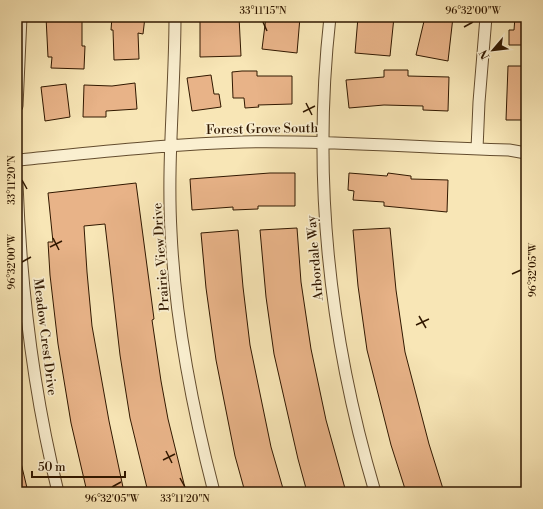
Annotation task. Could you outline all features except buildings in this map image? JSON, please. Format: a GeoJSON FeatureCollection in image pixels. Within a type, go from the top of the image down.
{"type":"FeatureCollection","features":[{"type":"Feature","properties":{"kind":"street"},"geometry":{"type":"LineString","coordinates":[[17,106],[20,17]]}},
{"type":"Feature","properties":{"kind":"street","name":"Prairie View Drive"},"geometry":{"type":"LineString","coordinates":[[175,17],[170,146],[170,232],[180,327],[196,423],[214,492]]}},
{"type":"Feature","properties":{"kind":"street","name":"Arbordale Way"},"geometry":{"type":"LineString","coordinates":[[330,17],[324,89],[322,142],[328,260],[332,300],[353,411],[375,492]]}},
{"type":"Feature","properties":{"kind":"street"},"geometry":{"type":"LineString","coordinates":[[477,150],[479,102],[486,17]]}},
{"type":"Feature","properties":{"kind":"street","name":"Forest Grove South"},"geometry":{"type":"LineString","coordinates":[[17,160],[170,146],[243,142],[322,142],[477,150],[509,150],[526,148]]}},
{"type":"Feature","properties":{"kind":"street","name":"Forest Grove South"},"geometry":{"type":"LineString","coordinates":[[509,150],[526,153]]}},
{"type":"Feature","properties":{"kind":"street","name":"Meadow Crest Drive"},"geometry":{"type":"LineString","coordinates":[[17,184],[20,278],[36,385],[58,492]]}}]}
